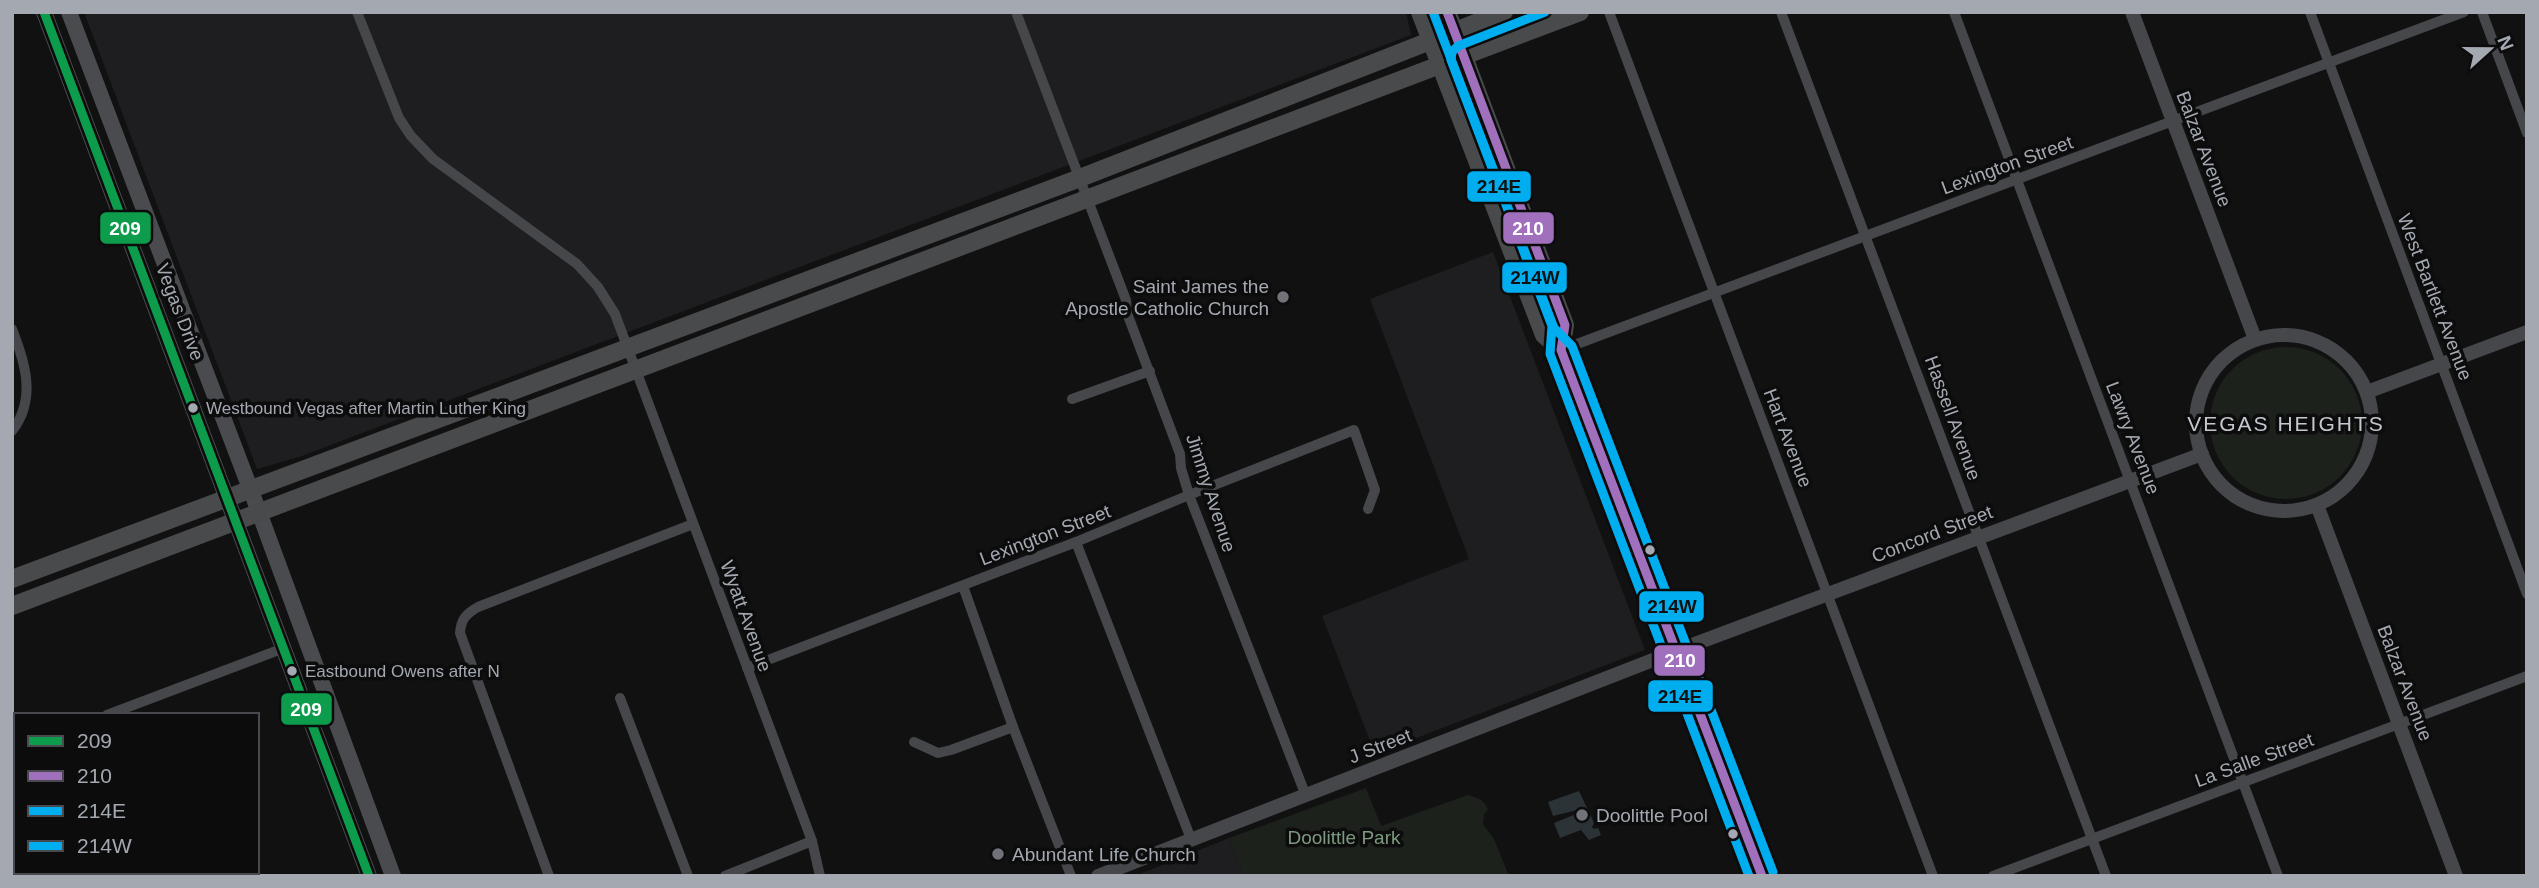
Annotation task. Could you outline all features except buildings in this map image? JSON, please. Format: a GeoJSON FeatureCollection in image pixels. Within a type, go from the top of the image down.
{"type":"FeatureCollection","features":[{"type":"Feature","properties":{"kind":"main road","name":"Vegas Drive"},"geometry":{"type":"LineString","coordinates":[[44,12],[369,876]]}},
{"type":"Feature","properties":{"kind":"main road","name":"Vegas Drive"},"geometry":{"type":"LineString","coordinates":[[68,12],[330,706]]}},
{"type":"Feature","properties":{"kind":"main road"},"geometry":{"type":"LineString","coordinates":[[1420,12],[1544,335],[1561,350],[1762,876]]}},
{"type":"Feature","properties":{"kind":"main road"},"geometry":{"type":"LineString","coordinates":[[1447,12],[1565,325],[1561,350]]}},
{"type":"Feature","properties":{"kind":"main road"},"geometry":{"type":"LineString","coordinates":[[12,606],[232,509],[628,347],[1080,178],[1504,12]]}},
{"type":"Feature","properties":{"kind":"main road"},"geometry":{"type":"LineString","coordinates":[[12,579],[232,509],[636,369],[1580,12]]}},
{"type":"Feature","properties":{"kind":"main road"},"geometry":{"type":"LineString","coordinates":[[1173,167],[1184,151],[1217,136],[1228,127],[1229,119]]}},
{"type":"Feature","properties":{"kind":"main road"},"geometry":{"type":"LineString","coordinates":[[1502,227],[1517,232],[1525,254],[1541,263]]}},
{"type":"Feature","properties":{"kind":"main road"},"geometry":{"type":"LineString","coordinates":[[284,648],[295,652],[299,657],[330,706],[393,876]]}},
{"type":"Feature","properties":{"kind":"main road"},"geometry":{"type":"LineString","coordinates":[[352,830],[373,822]]}},
{"type":"Feature","properties":{"kind":"street","name":"Wyatt Avenue"},"geometry":{"type":"LineString","coordinates":[[358,12],[399,118],[411,136],[433,159],[576,264],[598,287],[615,314],[812,841],[820,876]]}},
{"type":"Feature","properties":{"kind":"street","name":"Jimmy Avenue"},"geometry":{"type":"LineString","coordinates":[[1016,12],[1088,199],[1180,454],[1189,495],[1306,796]]}},
{"type":"Feature","properties":{"kind":"street","name":"Hart Avenue"},"geometry":{"type":"LineString","coordinates":[[1609,12],[1933,876]]}},
{"type":"Feature","properties":{"kind":"street","name":"Hassell Avenue"},"geometry":{"type":"LineString","coordinates":[[1781,12],[2106,876]]}},
{"type":"Feature","properties":{"kind":"street","name":"Lawry Avenue"},"geometry":{"type":"LineString","coordinates":[[1954,12],[2278,876]]}},
{"type":"Feature","properties":{"kind":"street","name":"Balzar Avenue"},"geometry":{"type":"LineString","coordinates":[[2132,12],[2255,339]]}},
{"type":"Feature","properties":{"kind":"street","name":"West Bartlett Avenue"},"geometry":{"type":"LineString","coordinates":[[2310,12],[2527,594]]}},
{"type":"Feature","properties":{"kind":"street","name":"Lexington Street"},"geometry":{"type":"LineString","coordinates":[[1561,350],[2464,12]]}},
{"type":"Feature","properties":{"kind":"street"},"geometry":{"type":"LineString","coordinates":[[2482,12],[2527,133]]}},
{"type":"Feature","properties":{"kind":"street"},"geometry":{"type":"LineString","coordinates":[[12,329],[24,360],[28,381],[22,414],[12,431]]}},
{"type":"Feature","properties":{"kind":"street"},"geometry":{"type":"LineString","coordinates":[[2367,392],[2527,332]]}},
{"type":"Feature","properties":{"kind":"street"},"geometry":{"type":"LineString","coordinates":[[2281,334],[2308,337],[2332,348],[2352,366],[2367,392],[2372,416],[2370,444],[2359,469],[2341,490],[2318,505],[2290,511],[2261,508],[2235,496],[2214,476],[2202,454],[2197,428],[2198,405],[2205,384],[2218,365],[2235,350],[2255,339],[2281,334]]}},
{"type":"Feature","properties":{"kind":"street"},"geometry":{"type":"LineString","coordinates":[[1072,399],[1150,371]]}},
{"type":"Feature","properties":{"kind":"street","name":"Lexington Street"},"geometry":{"type":"LineString","coordinates":[[747,668],[1076,542],[1354,430],[1375,490],[1368,509]]}},
{"type":"Feature","properties":{"kind":"street","name":"Concord Street"},"geometry":{"type":"LineString","coordinates":[[1676,651],[2202,454]]}},
{"type":"Feature","properties":{"kind":"street","name":"Balzar Avenue"},"geometry":{"type":"LineString","coordinates":[[2318,505],[2456,876]]}},
{"type":"Feature","properties":{"kind":"street"},"geometry":{"type":"LineString","coordinates":[[550,876],[460,633],[461,622],[467,613],[478,607],[693,524]]}},
{"type":"Feature","properties":{"kind":"street"},"geometry":{"type":"LineString","coordinates":[[1076,542],[1191,839]]}},
{"type":"Feature","properties":{"kind":"street"},"geometry":{"type":"LineString","coordinates":[[963,586],[1013,727],[1071,876]]}},
{"type":"Feature","properties":{"kind":"street"},"geometry":{"type":"LineString","coordinates":[[117,713],[284,648]]}},
{"type":"Feature","properties":{"kind":"street","name":"J Street"},"geometry":{"type":"LineString","coordinates":[[1098,876],[1676,651]]}},
{"type":"Feature","properties":{"kind":"street","name":"La Salle Street"},"geometry":{"type":"LineString","coordinates":[[1993,876],[2527,676]]}},
{"type":"Feature","properties":{"kind":"street"},"geometry":{"type":"LineString","coordinates":[[620,698],[688,876]]}},
{"type":"Feature","properties":{"kind":"street"},"geometry":{"type":"LineString","coordinates":[[914,742],[938,752],[951,750],[1013,727]]}},
{"type":"Feature","properties":{"kind":"street"},"geometry":{"type":"LineString","coordinates":[[725,876],[812,841]]}},
{"type":"Feature","properties":{"kind":"shaded area"},"geometry":{"type":"Polygon","coordinates":[[[84,12],[1406,12],[1411,35],[299,457],[257,469],[84,12]]]}},
{"type":"Feature","properties":{"kind":"shaded area"},"geometry":{"type":"Polygon","coordinates":[[[1493,252],[1645,650],[1375,754],[1322,616],[1469,559],[1370,299],[1493,252]]]}},
{"type":"Feature","properties":{"kind":"shaded area","name":"Doolittle Pool"},"geometry":{"type":"Polygon","coordinates":[[[1579,791],[1594,823],[1592,827],[1598,828],[1601,835],[1589,840],[1581,830],[1560,838],[1554,823],[1576,814],[1577,810],[1553,816],[1548,802],[1579,791]]]}},
{"type":"Feature","properties":{"kind":"shaded area"},"geometry":{"type":"Polygon","coordinates":[[[1229,838],[1243,876],[1135,876],[1229,838]]]}},
{"type":"Feature","properties":{"kind":"green space"},"geometry":{"type":"Polygon","coordinates":[[[2286,347],[2315,353],[2340,369],[2356,394],[2362,423],[2356,452],[2340,477],[2315,493],[2286,499],[2257,493],[2232,477],[2216,452],[2210,423],[2216,394],[2232,369],[2257,353],[2286,347]]]}},
{"type":"Feature","properties":{"kind":"green space","name":"Doolittle Park"},"geometry":{"type":"Polygon","coordinates":[[[1366,788],[1381,826],[1468,795],[1485,803],[1488,810],[1484,814],[1483,824],[1494,839],[1509,876],[1243,876],[1229,838],[1366,788]]]}},
{"type":"Feature","properties":{"kind":"transit line","name":"209"},"geometry":{"type":"LineString","coordinates":[[44,12],[369,876]]}},
{"type":"Feature","properties":{"kind":"transit line","name":"214W"},"geometry":{"type":"LineString","coordinates":[[1433,12],[1554,328],[1572,346],[1773,872]]}},
{"type":"Feature","properties":{"kind":"transit line","name":"210"},"geometry":{"type":"LineString","coordinates":[[1447,12],[1565,325],[1561,350],[1762,876]]}},
{"type":"Feature","properties":{"kind":"transit line","name":"214E"},"geometry":{"type":"LineString","coordinates":[[1545,12],[1458,46],[1452,52],[1451,60],[1552,326],[1550,354],[1749,876]]}},
{"type":"Feature","properties":{"kind":"place","name":"Saint James the Apostle Catholic Church"},"geometry":{"type":"Point","coordinates":[1283,297]}},
{"type":"Feature","properties":{"kind":"place","name":"Westbound Vegas after Martin Luther King"},"geometry":{"type":"Point","coordinates":[193,408]}},
{"type":"Feature","properties":{"kind":"place","name":"Eastbound Owens after N"},"geometry":{"type":"Point","coordinates":[292,671]}},
{"type":"Feature","properties":{"kind":"place","name":"Doolittle Pool"},"geometry":{"type":"Point","coordinates":[1582,815]}},
{"type":"Feature","properties":{"kind":"place","name":"Abundant Life Church"},"geometry":{"type":"Point","coordinates":[998,854]}},
{"type":"Feature","properties":{"kind":"district","name":"VEGAS HEIGHTS"},"geometry":{"type":"Point","coordinates":[2286,423]}}]}
